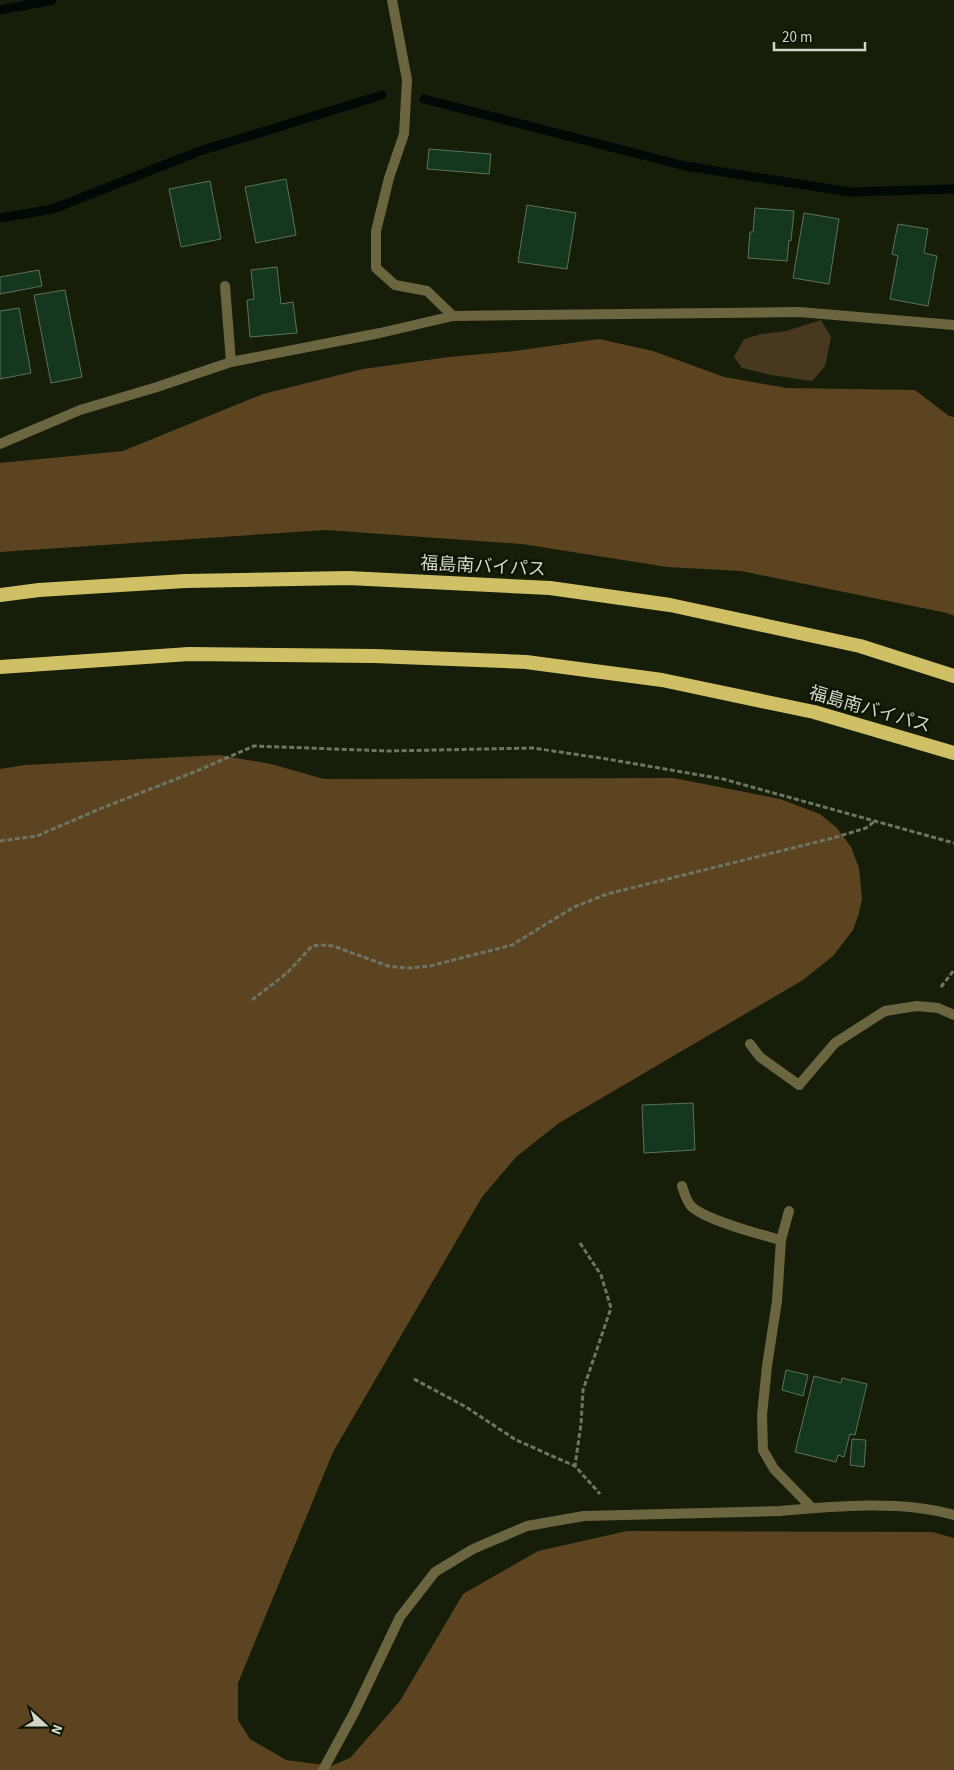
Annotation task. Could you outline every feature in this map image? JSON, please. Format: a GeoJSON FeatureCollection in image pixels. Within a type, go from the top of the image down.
{"type":"FeatureCollection","features":[{"type":"Feature","properties":{"kind":"highway","name":"福島南バイパス"},"geometry":{"type":"LineString","coordinates":[[0,595],[39,590],[185,581],[348,578],[550,588],[670,605],[860,646],[954,676]]}},
{"type":"Feature","properties":{"kind":"highway","name":"福島南バイパス"},"geometry":{"type":"LineString","coordinates":[[0,667],[189,654],[374,656],[526,662],[662,680],[814,712],[954,753]]}},
{"type":"Feature","properties":{"kind":"street"},"geometry":{"type":"LineString","coordinates":[[392,0],[407,89],[404,134],[389,178],[376,231],[376,268],[395,285],[427,291],[453,316]]}},
{"type":"Feature","properties":{"kind":"street"},"geometry":{"type":"LineString","coordinates":[[225,286],[231,362]]}},
{"type":"Feature","properties":{"kind":"street"},"geometry":{"type":"LineString","coordinates":[[0,444],[80,410],[231,362],[380,333],[453,316],[799,312],[954,325]]}},
{"type":"Feature","properties":{"kind":"street"},"geometry":{"type":"LineString","coordinates":[[750,1044],[760,1057],[799,1084],[835,1043],[885,1011],[917,1006],[938,1008],[954,1015]]}},
{"type":"Feature","properties":{"kind":"street"},"geometry":{"type":"LineString","coordinates":[[682,1186],[691,1207],[708,1216],[781,1240]]}},
{"type":"Feature","properties":{"kind":"street"},"geometry":{"type":"LineString","coordinates":[[789,1212],[781,1240],[777,1301],[767,1366],[762,1415],[763,1450],[774,1469],[812,1508]]}},
{"type":"Feature","properties":{"kind":"street"},"geometry":{"type":"LineString","coordinates":[[323,1770],[355,1711],[400,1617],[435,1572],[473,1549],[526,1526],[584,1516],[780,1511],[903,1505],[954,1515]]}},
{"type":"Feature","properties":{"kind":"path"},"geometry":{"type":"LineString","coordinates":[[0,841],[37,836],[254,746],[388,751],[533,748],[724,779],[954,843]]}},
{"type":"Feature","properties":{"kind":"path"},"geometry":{"type":"LineString","coordinates":[[252,1000],[288,973],[312,946],[333,946],[388,966],[408,968],[430,966],[512,945],[574,907],[607,894],[833,838],[866,828],[875,821]]}},
{"type":"Feature","properties":{"kind":"path"},"geometry":{"type":"LineString","coordinates":[[575,1466],[581,1424],[583,1390],[611,1308],[601,1274],[580,1243]]}},
{"type":"Feature","properties":{"kind":"path"},"geometry":{"type":"LineString","coordinates":[[414,1379],[466,1406],[516,1440],[575,1466],[619,1515]]}},
{"type":"Feature","properties":{"kind":"shaded area"},"geometry":{"type":"Polygon","coordinates":[[[821,320],[831,337],[825,366],[812,381],[771,375],[742,368],[734,357],[744,339],[761,334],[786,331],[821,320]]]}},
{"type":"Feature","properties":{"kind":"shaded area"},"geometry":{"type":"Polygon","coordinates":[[[599,339],[653,351],[724,377],[787,388],[915,390],[949,416],[954,417],[954,616],[741,571],[667,567],[522,544],[326,530],[0,552],[0,463],[123,451],[263,394],[363,369],[599,339]]]}},
{"type":"Feature","properties":{"kind":"shaded area"},"geometry":{"type":"Polygon","coordinates":[[[219,755],[271,764],[324,779],[673,778],[780,799],[820,814],[837,828],[851,847],[859,868],[862,899],[853,930],[833,956],[803,980],[559,1123],[516,1157],[482,1197],[333,1452],[238,1683],[238,1720],[250,1739],[286,1760],[331,1766],[350,1758],[400,1701],[463,1594],[538,1551],[627,1531],[932,1532],[954,1538],[954,1770],[0,1770],[0,769],[25,765],[219,755]]]}},
{"type":"Feature","properties":{"kind":"building"},"geometry":{"type":"Polygon","coordinates":[[[429,149],[491,154],[489,174],[427,169],[429,149]]]}},
{"type":"Feature","properties":{"kind":"building"},"geometry":{"type":"Polygon","coordinates":[[[286,179],[296,235],[256,243],[245,187],[286,179]]]}},
{"type":"Feature","properties":{"kind":"building"},"geometry":{"type":"Polygon","coordinates":[[[210,181],[221,239],[181,247],[169,189],[210,181]]]}},
{"type":"Feature","properties":{"kind":"building"},"geometry":{"type":"Polygon","coordinates":[[[527,205],[576,213],[567,269],[518,262],[527,205]]]}},
{"type":"Feature","properties":{"kind":"building"},"geometry":{"type":"Polygon","coordinates":[[[755,208],[794,211],[787,261],[748,258],[750,232],[753,232],[755,208]]]}},
{"type":"Feature","properties":{"kind":"building"},"geometry":{"type":"Polygon","coordinates":[[[804,213],[839,219],[829,284],[793,278],[804,213]]]}},
{"type":"Feature","properties":{"kind":"building"},"geometry":{"type":"Polygon","coordinates":[[[898,224],[928,229],[924,253],[937,256],[928,306],[890,299],[898,256],[892,254],[898,224]]]}},
{"type":"Feature","properties":{"kind":"building"},"geometry":{"type":"Polygon","coordinates":[[[277,267],[281,304],[293,302],[297,333],[250,337],[247,300],[254,299],[251,270],[277,267]]]}},
{"type":"Feature","properties":{"kind":"building"},"geometry":{"type":"Polygon","coordinates":[[[39,270],[42,286],[0,294],[0,277],[39,270]]]}},
{"type":"Feature","properties":{"kind":"building"},"geometry":{"type":"Polygon","coordinates":[[[65,290],[82,377],[51,383],[34,295],[65,290]]]}},
{"type":"Feature","properties":{"kind":"building"},"geometry":{"type":"Polygon","coordinates":[[[19,308],[31,373],[0,379],[0,311],[19,308]]]}},
{"type":"Feature","properties":{"kind":"building"},"geometry":{"type":"Polygon","coordinates":[[[693,1103],[695,1150],[644,1153],[642,1105],[693,1103]]]}},
{"type":"Feature","properties":{"kind":"building"},"geometry":{"type":"Polygon","coordinates":[[[786,1370],[808,1375],[803,1396],[782,1390],[786,1370]]]}},
{"type":"Feature","properties":{"kind":"building"},"geometry":{"type":"Polygon","coordinates":[[[814,1376],[841,1383],[842,1378],[867,1384],[855,1435],[850,1434],[844,1457],[838,1455],[836,1462],[795,1452],[814,1376]]]}},
{"type":"Feature","properties":{"kind":"building"},"geometry":{"type":"Polygon","coordinates":[[[852,1439],[866,1440],[864,1467],[850,1465],[852,1439]]]}},
{"type":"Feature","properties":{"kind":"waterway"},"geometry":{"type":"LineString","coordinates":[[0,10],[52,0]]}},
{"type":"Feature","properties":{"kind":"waterway"},"geometry":{"type":"LineString","coordinates":[[0,218],[53,209],[197,152],[382,95]]}},
{"type":"Feature","properties":{"kind":"waterway"},"geometry":{"type":"LineString","coordinates":[[424,99],[685,166],[850,192],[954,189]]}}]}
